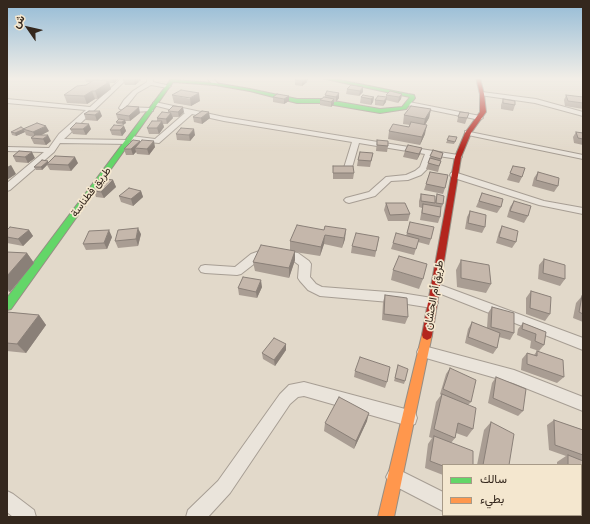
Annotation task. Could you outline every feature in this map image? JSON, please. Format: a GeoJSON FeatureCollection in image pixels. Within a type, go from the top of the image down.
{"type":"FeatureCollection","features":[{"type":"Feature","properties":{"kind":"street"},"geometry":{"type":"LineString","coordinates":[[22,102],[91,109]]}},
{"type":"Feature","properties":{"kind":"street"},"geometry":{"type":"LineString","coordinates":[[7,188],[51,150],[58,141],[98,102]]}},
{"type":"Feature","properties":{"kind":"street"},"geometry":{"type":"LineString","coordinates":[[125,102],[122,108],[130,110],[153,107],[190,112],[458,157]]}},
{"type":"Feature","properties":{"kind":"street","name":"طريق فطناسة"},"geometry":{"type":"LineString","coordinates":[[7,306],[156,102]]}},
{"type":"Feature","properties":{"kind":"street"},"geometry":{"type":"LineString","coordinates":[[330,102],[380,111],[404,108],[409,104],[480,118],[484,107],[483,102]]}},
{"type":"Feature","properties":{"kind":"street"},"geometry":{"type":"LineString","coordinates":[[541,102],[583,114]]}},
{"type":"Feature","properties":{"kind":"street"},"geometry":{"type":"LineString","coordinates":[[58,141],[156,141],[190,112]]}},
{"type":"Feature","properties":{"kind":"street","name":"طريق أم الحشان"},"geometry":{"type":"LineString","coordinates":[[386,517],[424,352],[458,157],[468,133],[480,118]]}},
{"type":"Feature","properties":{"kind":"street"},"geometry":{"type":"LineString","coordinates":[[468,133],[583,157]]}},
{"type":"Feature","properties":{"kind":"street"},"geometry":{"type":"LineString","coordinates":[[347,171],[356,140]]}},
{"type":"Feature","properties":{"kind":"street"},"geometry":{"type":"LineString","coordinates":[[7,150],[51,150]]}},
{"type":"Feature","properties":{"kind":"street"},"geometry":{"type":"LineString","coordinates":[[349,200],[372,194],[389,179],[408,177],[418,173],[424,168],[428,153]]}},
{"type":"Feature","properties":{"kind":"street"},"geometry":{"type":"LineString","coordinates":[[454,174],[542,202],[583,211]]}},
{"type":"Feature","properties":{"kind":"street"},"geometry":{"type":"LineString","coordinates":[[204,269],[237,271],[255,257],[268,252],[294,256],[305,264],[304,278],[312,287],[320,291],[401,298],[432,303]]}},
{"type":"Feature","properties":{"kind":"street"},"geometry":{"type":"LineString","coordinates":[[436,287],[583,344]]}},
{"type":"Feature","properties":{"kind":"street"},"geometry":{"type":"LineString","coordinates":[[424,352],[514,377],[583,404]]}},
{"type":"Feature","properties":{"kind":"street"},"geometry":{"type":"LineString","coordinates":[[195,517],[224,487],[285,399],[294,390],[304,389],[409,418]]}},
{"type":"Feature","properties":{"kind":"street"},"geometry":{"type":"LineString","coordinates":[[395,477],[442,501]]}},
{"type":"Feature","properties":{"kind":"street"},"geometry":{"type":"LineString","coordinates":[[7,500],[27,517]]}},
{"type":"Feature","properties":{"kind":"building"},"geometry":{"type":"Polygon","coordinates":[[[515,102],[515,105],[503,103],[515,102]]]}},
{"type":"Feature","properties":{"kind":"building"},"geometry":{"type":"Polygon","coordinates":[[[127,106],[139,107],[129,116],[116,114],[127,106]]]}},
{"type":"Feature","properties":{"kind":"building"},"geometry":{"type":"Polygon","coordinates":[[[173,106],[183,107],[178,112],[168,111],[173,106]]]}},
{"type":"Feature","properties":{"kind":"building"},"geometry":{"type":"Polygon","coordinates":[[[411,106],[431,109],[425,119],[404,115],[411,106]]]}},
{"type":"Feature","properties":{"kind":"building"},"geometry":{"type":"Polygon","coordinates":[[[89,111],[100,111],[95,115],[84,114],[89,111]]]}},
{"type":"Feature","properties":{"kind":"building"},"geometry":{"type":"Polygon","coordinates":[[[202,111],[209,112],[201,118],[193,117],[202,111]]]}},
{"type":"Feature","properties":{"kind":"building"},"geometry":{"type":"Polygon","coordinates":[[[162,112],[171,113],[166,119],[157,118],[162,112]]]}},
{"type":"Feature","properties":{"kind":"building"},"geometry":{"type":"Polygon","coordinates":[[[460,112],[469,113],[467,118],[458,117],[460,112]]]}},
{"type":"Feature","properties":{"kind":"building"},"geometry":{"type":"Polygon","coordinates":[[[119,119],[125,120],[122,122],[116,122],[119,119]]]}},
{"type":"Feature","properties":{"kind":"building"},"geometry":{"type":"Polygon","coordinates":[[[152,121],[162,121],[157,128],[147,128],[152,121]]]}},
{"type":"Feature","properties":{"kind":"building"},"geometry":{"type":"Polygon","coordinates":[[[411,122],[427,125],[422,137],[389,131],[393,124],[409,127],[411,122]]]}},
{"type":"Feature","properties":{"kind":"building"},"geometry":{"type":"Polygon","coordinates":[[[37,123],[46,126],[33,132],[23,129],[37,123]]]}},
{"type":"Feature","properties":{"kind":"building"},"geometry":{"type":"Polygon","coordinates":[[[76,123],[89,124],[83,129],[70,129],[76,123]]]}},
{"type":"Feature","properties":{"kind":"building"},"geometry":{"type":"Polygon","coordinates":[[[114,125],[124,126],[120,130],[110,130],[114,125]]]}},
{"type":"Feature","properties":{"kind":"building"},"geometry":{"type":"Polygon","coordinates":[[[21,127],[24,129],[15,133],[11,132],[21,127]]]}},
{"type":"Feature","properties":{"kind":"building"},"geometry":{"type":"Polygon","coordinates":[[[181,128],[194,129],[189,135],[176,134],[181,128]]]}},
{"type":"Feature","properties":{"kind":"building"},"geometry":{"type":"Polygon","coordinates":[[[576,132],[583,133],[583,139],[578,138],[576,132]]]}},
{"type":"Feature","properties":{"kind":"building"},"geometry":{"type":"Polygon","coordinates":[[[35,135],[48,135],[43,139],[31,138],[35,135]]]}},
{"type":"Feature","properties":{"kind":"building"},"geometry":{"type":"Polygon","coordinates":[[[449,136],[457,137],[455,142],[447,140],[449,136]]]}},
{"type":"Feature","properties":{"kind":"building"},"geometry":{"type":"Polygon","coordinates":[[[133,140],[140,141],[131,149],[124,149],[133,140]]]}},
{"type":"Feature","properties":{"kind":"building"},"geometry":{"type":"Polygon","coordinates":[[[142,140],[154,141],[147,149],[135,148],[142,140]]]}},
{"type":"Feature","properties":{"kind":"building"},"geometry":{"type":"Polygon","coordinates":[[[377,140],[388,141],[388,146],[377,145],[377,140]]]}},
{"type":"Feature","properties":{"kind":"building"},"geometry":{"type":"Polygon","coordinates":[[[408,145],[422,148],[419,154],[405,151],[408,145]]]}},
{"type":"Feature","properties":{"kind":"building"},"geometry":{"type":"Polygon","coordinates":[[[433,150],[443,153],[441,159],[430,156],[433,150]]]}},
{"type":"Feature","properties":{"kind":"building"},"geometry":{"type":"Polygon","coordinates":[[[19,151],[32,152],[25,157],[13,156],[19,151]]]}},
{"type":"Feature","properties":{"kind":"building"},"geometry":{"type":"Polygon","coordinates":[[[360,152],[373,153],[371,161],[358,160],[360,152]]]}},
{"type":"Feature","properties":{"kind":"building"},"geometry":{"type":"Polygon","coordinates":[[[55,156],[75,157],[68,165],[47,164],[55,156]]]}},
{"type":"Feature","properties":{"kind":"building"},"geometry":{"type":"Polygon","coordinates":[[[430,158],[441,161],[439,166],[428,163],[430,158]]]}},
{"type":"Feature","properties":{"kind":"building"},"geometry":{"type":"Polygon","coordinates":[[[42,160],[48,161],[41,167],[34,167],[42,160]]]}},
{"type":"Feature","properties":{"kind":"building"},"geometry":{"type":"Polygon","coordinates":[[[333,166],[353,166],[354,173],[333,173],[333,166]]]}},
{"type":"Feature","properties":{"kind":"building"},"geometry":{"type":"Polygon","coordinates":[[[513,166],[525,168],[522,177],[510,173],[513,166]]]}},
{"type":"Feature","properties":{"kind":"building"},"geometry":{"type":"Polygon","coordinates":[[[430,172],[448,175],[445,188],[426,184],[430,172]]]}},
{"type":"Feature","properties":{"kind":"building"},"geometry":{"type":"Polygon","coordinates":[[[538,172],[559,178],[558,186],[536,180],[538,172]]]}},
{"type":"Feature","properties":{"kind":"building"},"geometry":{"type":"Polygon","coordinates":[[[106,179],[113,180],[101,192],[94,191],[106,179]]]}},
{"type":"Feature","properties":{"kind":"building"},"geometry":{"type":"Polygon","coordinates":[[[129,188],[141,191],[131,199],[119,196],[129,188]]]}},
{"type":"Feature","properties":{"kind":"building"},"geometry":{"type":"Polygon","coordinates":[[[482,193],[503,199],[501,207],[479,201],[482,193]]]}},
{"type":"Feature","properties":{"kind":"building"},"geometry":{"type":"Polygon","coordinates":[[[421,194],[435,196],[435,203],[421,201],[421,194]]]}},
{"type":"Feature","properties":{"kind":"building"},"geometry":{"type":"Polygon","coordinates":[[[437,194],[444,196],[443,204],[436,203],[437,194]]]}},
{"type":"Feature","properties":{"kind":"building"},"geometry":{"type":"Polygon","coordinates":[[[514,201],[531,206],[528,216],[510,211],[514,201]]]}},
{"type":"Feature","properties":{"kind":"building"},"geometry":{"type":"Polygon","coordinates":[[[386,203],[405,203],[410,214],[390,215],[386,203]]]}},
{"type":"Feature","properties":{"kind":"building"},"geometry":{"type":"Polygon","coordinates":[[[423,204],[441,207],[440,217],[422,213],[423,204]]]}},
{"type":"Feature","properties":{"kind":"building"},"geometry":{"type":"Polygon","coordinates":[[[470,211],[486,215],[485,227],[468,223],[470,211]]]}},
{"type":"Feature","properties":{"kind":"building"},"geometry":{"type":"Polygon","coordinates":[[[410,222],[434,227],[431,239],[407,233],[410,222]]]}},
{"type":"Feature","properties":{"kind":"building"},"geometry":{"type":"Polygon","coordinates":[[[297,225],[324,230],[325,226],[346,229],[344,238],[325,235],[321,247],[290,241],[297,225]]]}},
{"type":"Feature","properties":{"kind":"building"},"geometry":{"type":"Polygon","coordinates":[[[502,226],[518,231],[516,242],[499,237],[502,226]]]}},
{"type":"Feature","properties":{"kind":"building"},"geometry":{"type":"Polygon","coordinates":[[[10,227],[29,230],[18,239],[7,237],[7,230],[10,227]]]}},
{"type":"Feature","properties":{"kind":"building"},"geometry":{"type":"Polygon","coordinates":[[[138,228],[136,239],[115,241],[118,230],[138,228]]]}},
{"type":"Feature","properties":{"kind":"building"},"geometry":{"type":"Polygon","coordinates":[[[109,230],[104,243],[83,244],[89,231],[109,230]]]}},
{"type":"Feature","properties":{"kind":"building"},"geometry":{"type":"Polygon","coordinates":[[[356,233],[379,237],[376,251],[352,246],[356,233]]]}},
{"type":"Feature","properties":{"kind":"building"},"geometry":{"type":"Polygon","coordinates":[[[396,233],[419,239],[416,249],[393,243],[396,233]]]}},
{"type":"Feature","properties":{"kind":"building"},"geometry":{"type":"Polygon","coordinates":[[[261,245],[295,251],[289,268],[253,262],[261,245]]]}},
{"type":"Feature","properties":{"kind":"building"},"geometry":{"type":"Polygon","coordinates":[[[7,252],[27,253],[7,276],[7,252]]]}},
{"type":"Feature","properties":{"kind":"building"},"geometry":{"type":"Polygon","coordinates":[[[399,256],[427,264],[423,279],[393,270],[399,256]]]}},
{"type":"Feature","properties":{"kind":"building"},"geometry":{"type":"Polygon","coordinates":[[[544,259],[565,265],[565,279],[543,273],[544,259]]]}},
{"type":"Feature","properties":{"kind":"building"},"geometry":{"type":"Polygon","coordinates":[[[461,260],[489,265],[491,284],[461,278],[461,260]]]}},
{"type":"Feature","properties":{"kind":"building"},"geometry":{"type":"Polygon","coordinates":[[[243,277],[261,280],[256,292],[238,288],[243,277]]]}},
{"type":"Feature","properties":{"kind":"building"},"geometry":{"type":"Polygon","coordinates":[[[531,291],[551,297],[550,314],[530,308],[531,291]]]}},
{"type":"Feature","properties":{"kind":"building"},"geometry":{"type":"Polygon","coordinates":[[[385,295],[407,298],[408,317],[384,314],[385,295]]]}},
{"type":"Feature","properties":{"kind":"building"},"geometry":{"type":"Polygon","coordinates":[[[582,296],[583,297],[583,314],[579,312],[582,296]]]}},
{"type":"Feature","properties":{"kind":"building"},"geometry":{"type":"Polygon","coordinates":[[[492,307],[514,313],[514,333],[491,327],[492,307]]]}},
{"type":"Feature","properties":{"kind":"building"},"geometry":{"type":"Polygon","coordinates":[[[7,312],[39,315],[17,344],[7,343],[7,312]]]}},
{"type":"Feature","properties":{"kind":"building"},"geometry":{"type":"Polygon","coordinates":[[[472,322],[500,333],[497,348],[468,337],[472,322]]]}},
{"type":"Feature","properties":{"kind":"building"},"geometry":{"type":"Polygon","coordinates":[[[523,323],[546,332],[544,345],[535,341],[536,334],[522,329],[523,323]]]}},
{"type":"Feature","properties":{"kind":"building"},"geometry":{"type":"Polygon","coordinates":[[[274,338],[286,344],[274,360],[262,353],[274,338]]]}},
{"type":"Feature","properties":{"kind":"building"},"geometry":{"type":"Polygon","coordinates":[[[537,351],[563,360],[564,377],[527,364],[527,353],[537,356],[537,351]]]}},
{"type":"Feature","properties":{"kind":"building"},"geometry":{"type":"Polygon","coordinates":[[[360,357],[390,367],[387,382],[355,371],[360,357]]]}},
{"type":"Feature","properties":{"kind":"building"},"geometry":{"type":"Polygon","coordinates":[[[398,365],[408,369],[405,381],[395,378],[398,365]]]}},
{"type":"Feature","properties":{"kind":"building"},"geometry":{"type":"Polygon","coordinates":[[[450,368],[476,380],[471,402],[443,389],[450,368]]]}},
{"type":"Feature","properties":{"kind":"building"},"geometry":{"type":"Polygon","coordinates":[[[496,377],[526,389],[523,411],[493,398],[496,377]]]}},
{"type":"Feature","properties":{"kind":"building"},"geometry":{"type":"Polygon","coordinates":[[[442,394],[476,408],[473,429],[458,423],[455,438],[434,429],[442,394]]]}},
{"type":"Feature","properties":{"kind":"building"},"geometry":{"type":"Polygon","coordinates":[[[339,397],[369,413],[356,441],[325,423],[339,397]]]}},
{"type":"Feature","properties":{"kind":"building"},"geometry":{"type":"Polygon","coordinates":[[[554,420],[583,430],[583,455],[555,445],[554,420]]]}},
{"type":"Feature","properties":{"kind":"building"},"geometry":{"type":"Polygon","coordinates":[[[491,422],[514,434],[509,464],[483,464],[491,422]]]}},
{"type":"Feature","properties":{"kind":"building"},"geometry":{"type":"Polygon","coordinates":[[[434,436],[473,451],[473,464],[442,464],[442,466],[430,461],[434,436]]]}},
{"type":"Feature","properties":{"kind":"building"},"geometry":{"type":"Polygon","coordinates":[[[568,455],[583,461],[583,491],[582,464],[568,464],[568,455]]]}},
{"type":"Feature","properties":{"kind":"traffic: fast"},"geometry":{"type":"LineString","coordinates":[[7,306],[156,102]]}},
{"type":"Feature","properties":{"kind":"traffic: fast"},"geometry":{"type":"LineString","coordinates":[[330,102],[380,111],[404,108],[408,102]]}},
{"type":"Feature","properties":{"kind":"traffic: slow"},"geometry":{"type":"LineString","coordinates":[[386,517],[427,335]]}},
{"type":"Feature","properties":{"kind":"traffic: jam"},"geometry":{"type":"LineString","coordinates":[[427,335],[458,157],[468,133],[483,112],[482,102]]}}]}
